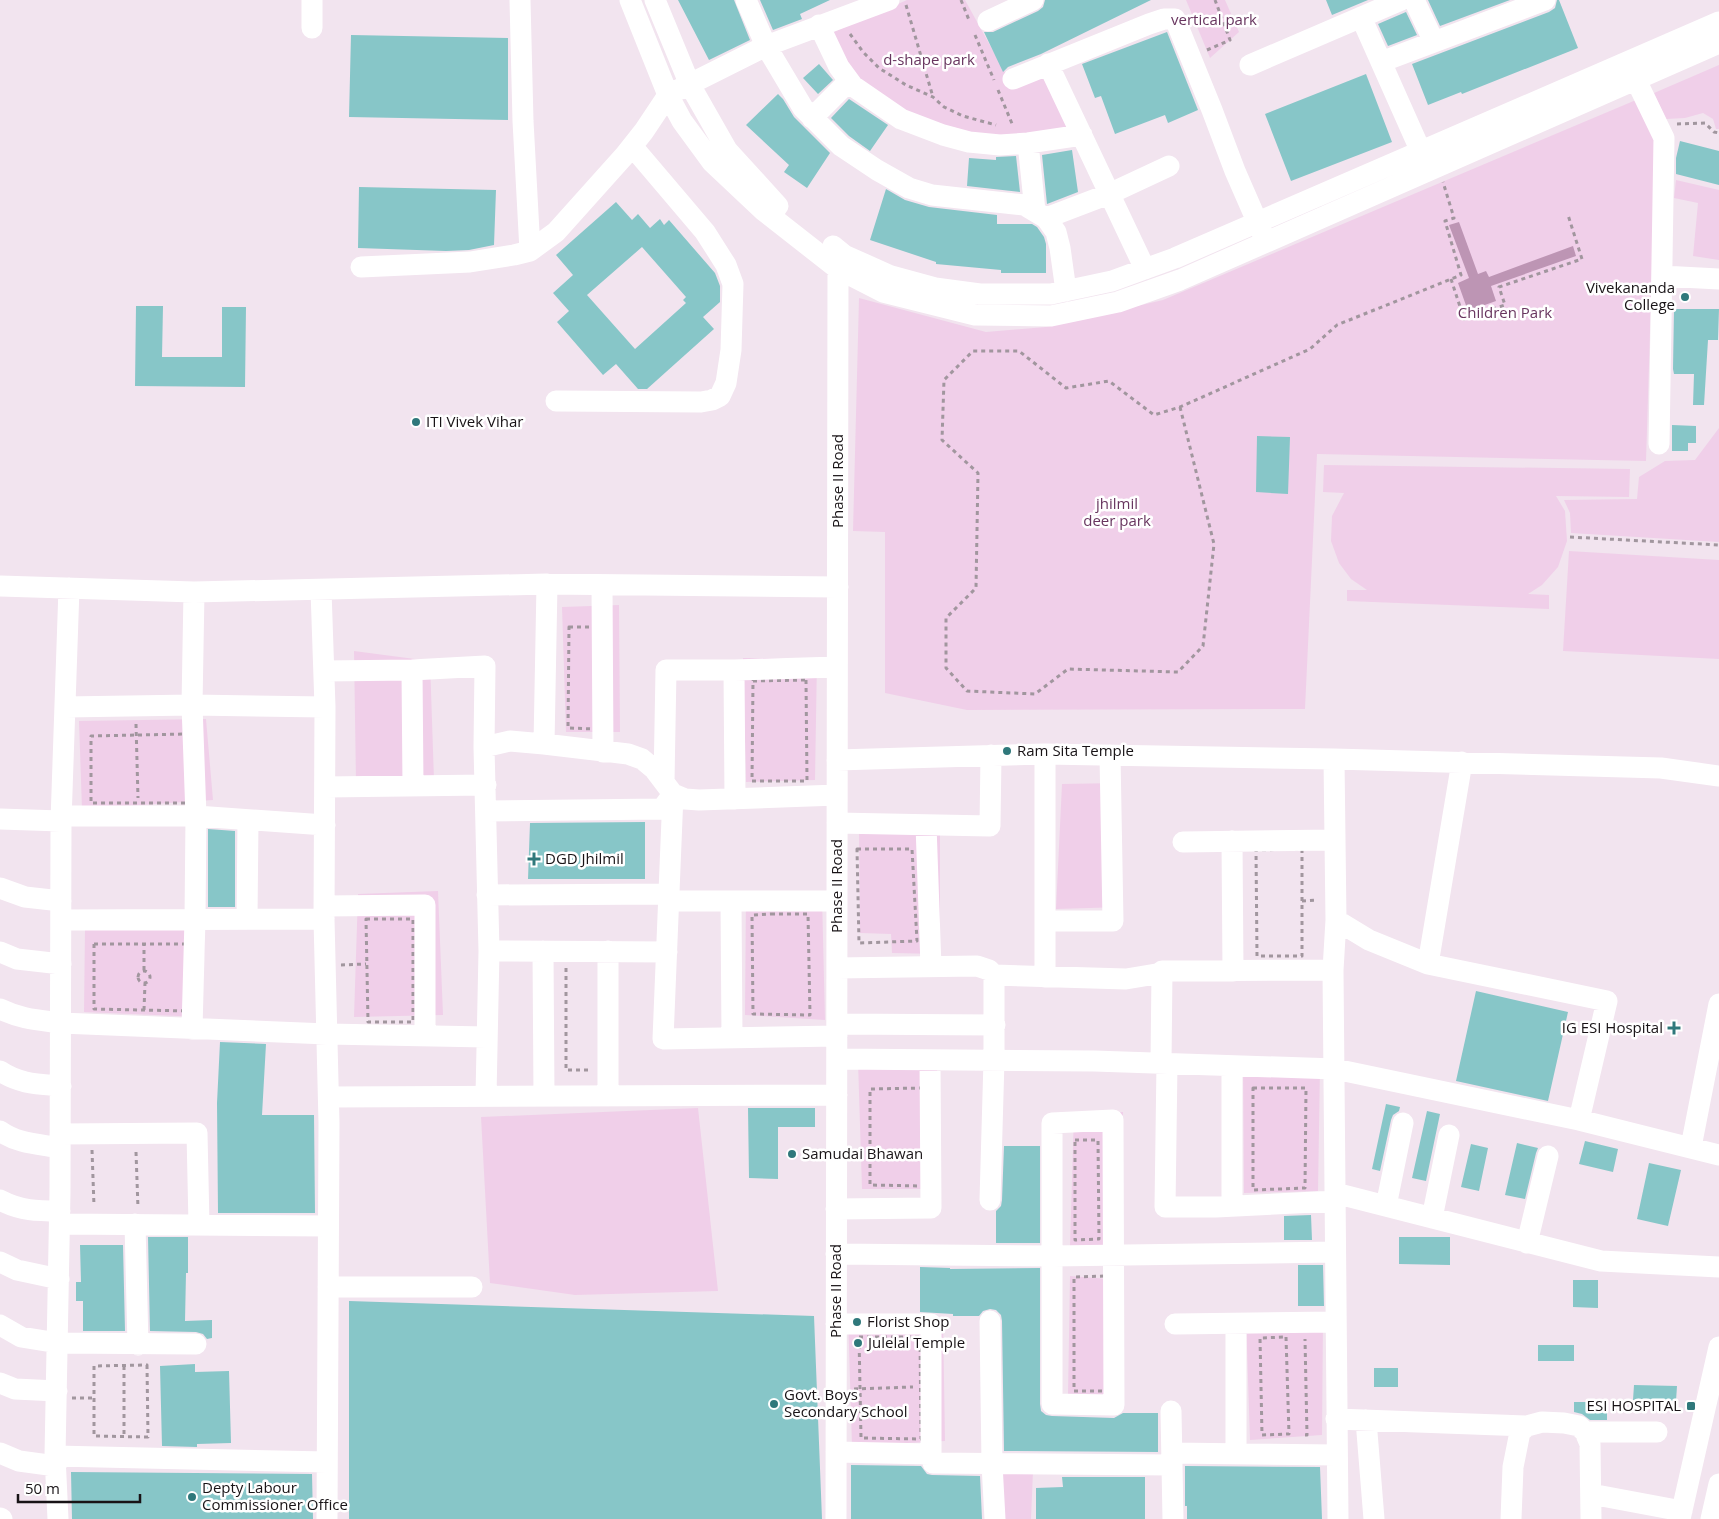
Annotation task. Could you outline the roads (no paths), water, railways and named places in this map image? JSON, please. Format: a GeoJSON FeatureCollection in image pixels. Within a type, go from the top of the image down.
{"type":"FeatureCollection","features":[{"type":"Feature","properties":{"kind":"street"},"geometry":{"type":"LineString","coordinates":[[312,0],[312,28]]}},
{"type":"Feature","properties":{"kind":"street"},"geometry":{"type":"LineString","coordinates":[[520,0],[523,122],[530,251]]}},
{"type":"Feature","properties":{"kind":"street"},"geometry":{"type":"LineString","coordinates":[[630,0],[668,95],[682,121],[712,162],[764,211],[841,262],[882,292],[974,315],[1051,316],[1118,302],[1180,280],[1719,43]]}},
{"type":"Feature","properties":{"kind":"street"},"geometry":{"type":"LineString","coordinates":[[655,0],[690,85],[727,150],[773,202],[841,262],[934,288],[980,294],[1051,294],[1112,281],[1145,269],[1719,22]]}},
{"type":"Feature","properties":{"kind":"street"},"geometry":{"type":"LineString","coordinates":[[746,0],[766,46],[802,108],[841,146],[876,170],[909,188],[932,195],[1010,202],[1024,205],[1040,215],[1056,232],[1066,291]]}},
{"type":"Feature","properties":{"kind":"street"},"geometry":{"type":"LineString","coordinates":[[361,267],[470,262],[530,251],[556,232],[632,146],[668,95],[766,46],[889,0]]}},
{"type":"Feature","properties":{"kind":"street"},"geometry":{"type":"LineString","coordinates":[[988,22],[1032,0]]}},
{"type":"Feature","properties":{"kind":"street"},"geometry":{"type":"LineString","coordinates":[[1250,65],[1401,0]]}},
{"type":"Feature","properties":{"kind":"street"},"geometry":{"type":"LineString","coordinates":[[1414,0],[1434,42]]}},
{"type":"Feature","properties":{"kind":"street"},"geometry":{"type":"LineString","coordinates":[[1381,62],[1545,0]]}},
{"type":"Feature","properties":{"kind":"street"},"geometry":{"type":"LineString","coordinates":[[1361,17],[1430,170]]}},
{"type":"Feature","properties":{"kind":"street"},"geometry":{"type":"LineString","coordinates":[[1013,79],[1164,19],[1175,19],[1266,242]]}},
{"type":"Feature","properties":{"kind":"street"},"geometry":{"type":"LineString","coordinates":[[820,26],[839,67],[849,81],[901,119],[943,135],[969,142],[1000,145],[1082,135]]}},
{"type":"Feature","properties":{"kind":"street"},"geometry":{"type":"LineString","coordinates":[[1048,64],[1145,269]]}},
{"type":"Feature","properties":{"kind":"street"},"geometry":{"type":"LineString","coordinates":[[1636,80],[1664,138],[1659,444]]}},
{"type":"Feature","properties":{"kind":"street"},"geometry":{"type":"LineString","coordinates":[[812,118],[849,81]]}},
{"type":"Feature","properties":{"kind":"street"},"geometry":{"type":"LineString","coordinates":[[1028,143],[1040,215]]}},
{"type":"Feature","properties":{"kind":"street"},"geometry":{"type":"LineString","coordinates":[[556,401],[701,402],[720,396],[726,383],[731,350],[733,284],[726,265],[705,232],[632,146]]}},
{"type":"Feature","properties":{"kind":"street"},"geometry":{"type":"LineString","coordinates":[[1040,215],[1109,194],[1169,166]]}},
{"type":"Feature","properties":{"kind":"street","name":"Phase II Road"},"geometry":{"type":"LineString","coordinates":[[836,1519],[837,667],[841,262]]}},
{"type":"Feature","properties":{"kind":"street"},"geometry":{"type":"LineString","coordinates":[[1662,276],[1719,279]]}},
{"type":"Feature","properties":{"kind":"street"},"geometry":{"type":"LineString","coordinates":[[0,586],[194,592],[547,584],[838,587]]}},
{"type":"Feature","properties":{"kind":"street"},"geometry":{"type":"LineString","coordinates":[[544,744],[547,584]]}},
{"type":"Feature","properties":{"kind":"street"},"geometry":{"type":"LineString","coordinates":[[602,585],[603,752]]}},
{"type":"Feature","properties":{"kind":"street"},"geometry":{"type":"LineString","coordinates":[[58,1519],[56,1461],[60,1218],[61,819],[69,588]]}},
{"type":"Feature","properties":{"kind":"street"},"geometry":{"type":"LineString","coordinates":[[321,590],[325,707],[324,912],[328,1097],[327,1519]]}},
{"type":"Feature","properties":{"kind":"street"},"geometry":{"type":"LineString","coordinates":[[192,1029],[196,816],[192,705],[194,592]]}},
{"type":"Feature","properties":{"kind":"street"},"geometry":{"type":"LineString","coordinates":[[324,671],[412,670],[485,666],[484,747],[489,951],[486,1096]]}},
{"type":"Feature","properties":{"kind":"street"},"geometry":{"type":"LineString","coordinates":[[837,667],[666,670],[669,901],[663,1039],[732,1038],[837,1030],[994,1024]]}},
{"type":"Feature","properties":{"kind":"street"},"geometry":{"type":"LineString","coordinates":[[412,670],[413,786]]}},
{"type":"Feature","properties":{"kind":"street"},"geometry":{"type":"LineString","coordinates":[[734,670],[735,799]]}},
{"type":"Feature","properties":{"kind":"street"},"geometry":{"type":"LineString","coordinates":[[65,707],[192,705],[325,707]]}},
{"type":"Feature","properties":{"kind":"street"},"geometry":{"type":"LineString","coordinates":[[484,747],[510,741],[628,754],[642,759],[654,769],[669,788],[685,799],[837,795]]}},
{"type":"Feature","properties":{"kind":"street"},"geometry":{"type":"LineString","coordinates":[[837,760],[1045,754],[1334,759],[1661,768],[1719,776]]}},
{"type":"Feature","properties":{"kind":"street"},"geometry":{"type":"LineString","coordinates":[[1045,754],[1045,977]]}},
{"type":"Feature","properties":{"kind":"street"},"geometry":{"type":"LineString","coordinates":[[837,823],[990,826],[991,755]]}},
{"type":"Feature","properties":{"kind":"street"},"geometry":{"type":"LineString","coordinates":[[1046,921],[1113,921],[1110,755]]}},
{"type":"Feature","properties":{"kind":"street"},"geometry":{"type":"LineString","coordinates":[[1334,759],[1336,920],[1333,970],[1338,1519]]}},
{"type":"Feature","properties":{"kind":"street"},"geometry":{"type":"LineString","coordinates":[[1428,964],[1462,762]]}},
{"type":"Feature","properties":{"kind":"street"},"geometry":{"type":"LineString","coordinates":[[325,787],[486,784]]}},
{"type":"Feature","properties":{"kind":"street"},"geometry":{"type":"LineString","coordinates":[[486,811],[662,809],[669,788]]}},
{"type":"Feature","properties":{"kind":"street"},"geometry":{"type":"LineString","coordinates":[[0,819],[196,816],[325,825]]}},
{"type":"Feature","properties":{"kind":"street"},"geometry":{"type":"LineString","coordinates":[[247,919],[248,820]]}},
{"type":"Feature","properties":{"kind":"street"},"geometry":{"type":"LineString","coordinates":[[926,825],[931,967]]}},
{"type":"Feature","properties":{"kind":"street"},"geometry":{"type":"LineString","coordinates":[[1183,842],[1335,840]]}},
{"type":"Feature","properties":{"kind":"street"},"geometry":{"type":"LineString","coordinates":[[1232,841],[1233,971]]}},
{"type":"Feature","properties":{"kind":"street"},"geometry":{"type":"LineString","coordinates":[[0,888],[61,910],[195,919],[247,919],[425,905],[425,1036]]}},
{"type":"Feature","properties":{"kind":"street"},"geometry":{"type":"LineString","coordinates":[[487,895],[666,894],[669,901]]}},
{"type":"Feature","properties":{"kind":"street"},"geometry":{"type":"LineString","coordinates":[[669,901],[837,901]]}},
{"type":"Feature","properties":{"kind":"street"},"geometry":{"type":"LineString","coordinates":[[731,902],[732,1038]]}},
{"type":"Feature","properties":{"kind":"street"},"geometry":{"type":"LineString","coordinates":[[1336,920],[1369,940],[1428,964],[1607,1001],[1579,1120]]}},
{"type":"Feature","properties":{"kind":"street"},"geometry":{"type":"LineString","coordinates":[[489,951],[667,952]]}},
{"type":"Feature","properties":{"kind":"street"},"geometry":{"type":"LineString","coordinates":[[543,951],[544,1096]]}},
{"type":"Feature","properties":{"kind":"street"},"geometry":{"type":"LineString","coordinates":[[608,951],[608,1096]]}},
{"type":"Feature","properties":{"kind":"street"},"geometry":{"type":"LineString","coordinates":[[0,952],[17,958],[61,964]]}},
{"type":"Feature","properties":{"kind":"street"},"geometry":{"type":"LineString","coordinates":[[837,968],[976,966],[990,970],[994,975],[994,1060],[990,1200]]}},
{"type":"Feature","properties":{"kind":"street"},"geometry":{"type":"LineString","coordinates":[[994,975],[1126,979],[1162,972],[1333,970]]}},
{"type":"Feature","properties":{"kind":"street"},"geometry":{"type":"LineString","coordinates":[[1162,972],[1165,1207],[1232,1206],[1335,1197],[1386,1206],[1601,1261],[1719,1267]]}},
{"type":"Feature","properties":{"kind":"street"},"geometry":{"type":"LineString","coordinates":[[1690,1147],[1719,1004]]}},
{"type":"Feature","properties":{"kind":"street"},"geometry":{"type":"LineString","coordinates":[[0,1009],[11,1015],[26,1019],[61,1023],[327,1034],[487,1038]]}},
{"type":"Feature","properties":{"kind":"street"},"geometry":{"type":"LineString","coordinates":[[837,1059],[1094,1061],[1335,1069],[1579,1120],[1719,1155]]}},
{"type":"Feature","properties":{"kind":"street"},"geometry":{"type":"LineString","coordinates":[[836,1208],[931,1208],[930,1060]]}},
{"type":"Feature","properties":{"kind":"street"},"geometry":{"type":"LineString","coordinates":[[1232,1066],[1232,1206]]}},
{"type":"Feature","properties":{"kind":"street"},"geometry":{"type":"LineString","coordinates":[[0,1071],[10,1078],[22,1082],[61,1086]]}},
{"type":"Feature","properties":{"kind":"street"},"geometry":{"type":"LineString","coordinates":[[328,1097],[837,1095]]}},
{"type":"Feature","properties":{"kind":"street"},"geometry":{"type":"LineString","coordinates":[[1113,1120],[1114,1254],[1114,1405],[1052,1404],[1052,1123],[1113,1120]]}},
{"type":"Feature","properties":{"kind":"street"},"geometry":{"type":"LineString","coordinates":[[1386,1206],[1403,1122]]}},
{"type":"Feature","properties":{"kind":"street"},"geometry":{"type":"LineString","coordinates":[[0,1131],[20,1142],[197,1133],[199,1225]]}},
{"type":"Feature","properties":{"kind":"street"},"geometry":{"type":"LineString","coordinates":[[1432,1218],[1449,1135]]}},
{"type":"Feature","properties":{"kind":"street"},"geometry":{"type":"LineString","coordinates":[[1527,1243],[1548,1156]]}},
{"type":"Feature","properties":{"kind":"street"},"geometry":{"type":"LineString","coordinates":[[0,1200],[14,1207],[60,1218],[132,1216],[199,1225],[328,1226]]}},
{"type":"Feature","properties":{"kind":"street"},"geometry":{"type":"LineString","coordinates":[[132,1216],[138,1345]]}},
{"type":"Feature","properties":{"kind":"street"},"geometry":{"type":"LineString","coordinates":[[836,1254],[1052,1256],[1335,1252]]}},
{"type":"Feature","properties":{"kind":"street"},"geometry":{"type":"LineString","coordinates":[[0,1262],[17,1270],[59,1279]]}},
{"type":"Feature","properties":{"kind":"street"},"geometry":{"type":"LineString","coordinates":[[328,1288],[472,1287]]}},
{"type":"Feature","properties":{"kind":"street"},"geometry":{"type":"LineString","coordinates":[[990,1321],[992,1464],[995,1519]]}},
{"type":"Feature","properties":{"kind":"street"},"geometry":{"type":"LineString","coordinates":[[1175,1324],[1336,1322]]}},
{"type":"Feature","properties":{"kind":"street"},"geometry":{"type":"LineString","coordinates":[[836,1324],[931,1324],[932,1463],[992,1464],[1172,1459],[1236,1453],[1337,1455]]}},
{"type":"Feature","properties":{"kind":"street"},"geometry":{"type":"LineString","coordinates":[[1236,1324],[1236,1453]]}},
{"type":"Feature","properties":{"kind":"street"},"geometry":{"type":"LineString","coordinates":[[0,1325],[21,1336],[58,1343],[196,1344]]}},
{"type":"Feature","properties":{"kind":"street"},"geometry":{"type":"LineString","coordinates":[[1591,1494],[1681,1515],[1719,1347]]}},
{"type":"Feature","properties":{"kind":"street"},"geometry":{"type":"LineString","coordinates":[[0,1383],[15,1389],[57,1391]]}},
{"type":"Feature","properties":{"kind":"street"},"geometry":{"type":"LineString","coordinates":[[1171,1412],[1174,1519]]}},
{"type":"Feature","properties":{"kind":"street"},"geometry":{"type":"LineString","coordinates":[[1336,1419],[1527,1426],[1542,1422],[1579,1426],[1585,1432],[1590,1444],[1591,1519]]}},
{"type":"Feature","properties":{"kind":"street"},"geometry":{"type":"LineString","coordinates":[[1366,1420],[1374,1519]]}},
{"type":"Feature","properties":{"kind":"street"},"geometry":{"type":"LineString","coordinates":[[1511,1519],[1513,1467],[1520,1432],[1527,1426]]}},
{"type":"Feature","properties":{"kind":"street"},"geometry":{"type":"LineString","coordinates":[[1585,1432],[1657,1432]]}},
{"type":"Feature","properties":{"kind":"street"},"geometry":{"type":"LineString","coordinates":[[836,1452],[931,1454]]}},
{"type":"Feature","properties":{"kind":"street"},"geometry":{"type":"LineString","coordinates":[[0,1453],[19,1461],[327,1462]]}},
{"type":"Feature","properties":{"kind":"street"},"geometry":{"type":"LineString","coordinates":[[1711,1519],[1719,1484]]}},
{"type":"Feature","properties":{"kind":"place","name":"Vivekananda College"},"geometry":{"type":"Point","coordinates":[1685,297]}},
{"type":"Feature","properties":{"kind":"place","name":"ITI Vivek Vihar"},"geometry":{"type":"Point","coordinates":[416,422]}},
{"type":"Feature","properties":{"kind":"place","name":"Ram Sita Temple"},"geometry":{"type":"Point","coordinates":[1007,751]}},
{"type":"Feature","properties":{"kind":"place","name":"DGD Jhilmil"},"geometry":{"type":"Point","coordinates":[534,859]}},
{"type":"Feature","properties":{"kind":"place","name":"IG ESI Hospital"},"geometry":{"type":"Point","coordinates":[1674,1028]}},
{"type":"Feature","properties":{"kind":"place","name":"Samudai Bhawan"},"geometry":{"type":"Point","coordinates":[792,1154]}},
{"type":"Feature","properties":{"kind":"place","name":"Florist Shop"},"geometry":{"type":"Point","coordinates":[857,1322]}},
{"type":"Feature","properties":{"kind":"place","name":"Julelal Temple"},"geometry":{"type":"Point","coordinates":[858,1343]}},
{"type":"Feature","properties":{"kind":"place","name":"Govt. Boys Secondary School"},"geometry":{"type":"Point","coordinates":[774,1404]}},
{"type":"Feature","properties":{"kind":"place","name":"ESI HOSPITAL"},"geometry":{"type":"Point","coordinates":[1691,1406]}},
{"type":"Feature","properties":{"kind":"place","name":"Depty Labour Commissioner Office"},"geometry":{"type":"Point","coordinates":[192,1497]}},
{"type":"Feature","properties":{"kind":"park label","name":"vertical park"},"geometry":{"type":"Point","coordinates":[1214,20]}},
{"type":"Feature","properties":{"kind":"park label","name":"d-shape park"},"geometry":{"type":"Point","coordinates":[929,60]}},
{"type":"Feature","properties":{"kind":"park label","name":"Children Park"},"geometry":{"type":"Point","coordinates":[1505,313]}},
{"type":"Feature","properties":{"kind":"park label","name":"jhilmil deer park"},"geometry":{"type":"Point","coordinates":[1117,512]}}]}
